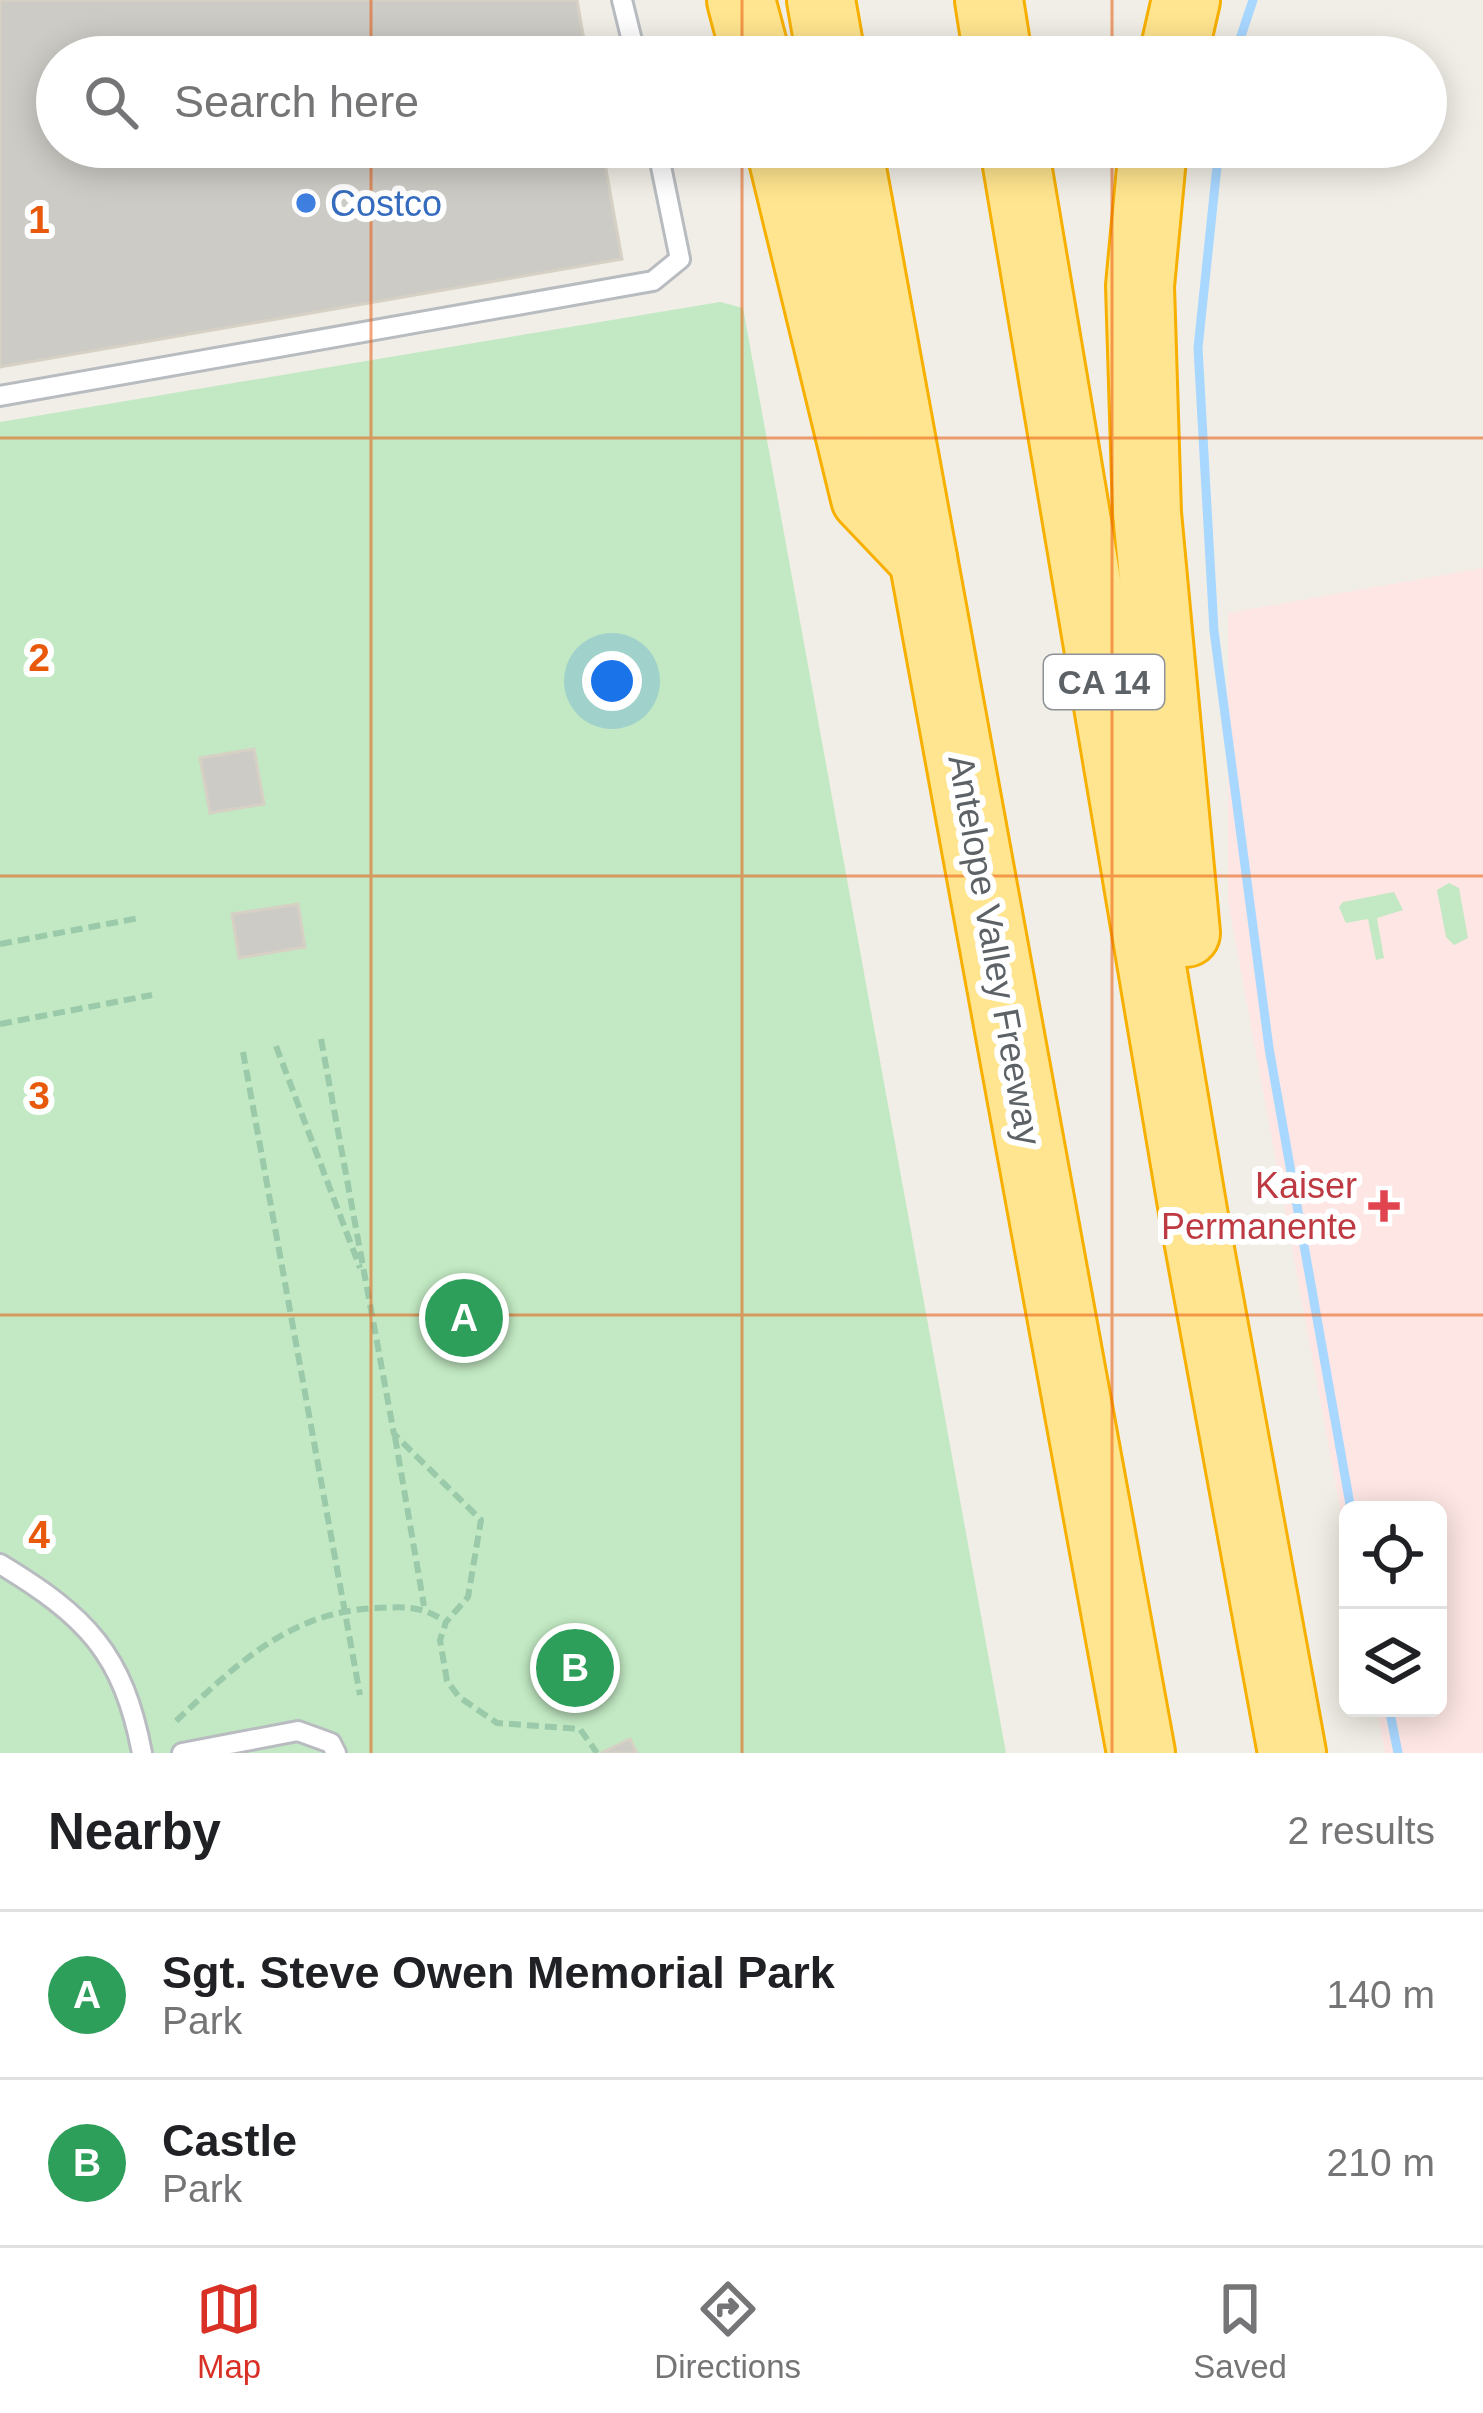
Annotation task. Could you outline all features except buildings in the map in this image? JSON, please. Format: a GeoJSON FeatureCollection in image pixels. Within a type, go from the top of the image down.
{"type":"FeatureCollection","features":[{"type":"Feature","properties":{"kind":"highway"},"geometry":{"type":"LineString","coordinates":[[741,0],[750,36]]}},
{"type":"Feature","properties":{"kind":"highway"},"geometry":{"type":"LineString","coordinates":[[821,0],[827,36]]}},
{"type":"Feature","properties":{"kind":"highway"},"geometry":{"type":"LineString","coordinates":[[989,0],[995,36]]}},
{"type":"Feature","properties":{"kind":"highway"},"geometry":{"type":"LineString","coordinates":[[1178,36],[1186,0]]}},
{"type":"Feature","properties":{"kind":"highway"},"geometry":{"type":"LineString","coordinates":[[785,168],[865,498],[923,559]]}},
{"type":"Feature","properties":{"kind":"highway","name":"Antelope Valley Freeway"},"geometry":{"type":"LineString","coordinates":[[852,168],[1141,1753]]}},
{"type":"Feature","properties":{"kind":"highway","name":"CA 14"},"geometry":{"type":"LineString","coordinates":[[1018,168],[1194,1216],[1292,1753]]}},
{"type":"Feature","properties":{"kind":"highway"},"geometry":{"type":"LineString","coordinates":[[1151,168],[1140,286],[1146,490],[1200,1075],[1194,1216]]}},
{"type":"Feature","properties":{"kind":"lane"},"geometry":{"type":"LineString","coordinates":[[622,0],[631,36]]}},
{"type":"Feature","properties":{"kind":"lane"},"geometry":{"type":"LineString","coordinates":[[0,396],[653,281],[680,259],[661,168]]}},
{"type":"Feature","properties":{"kind":"lane"},"geometry":{"type":"LineString","coordinates":[[0,1564],[65,1610],[111,1657],[126,1682],[142,1753]]}},
{"type":"Feature","properties":{"kind":"lane"},"geometry":{"type":"LineString","coordinates":[[182,1753],[231,1748],[298,1731],[314,1733],[336,1753]]}},
{"type":"Feature","properties":{"kind":"path"},"geometry":{"type":"LineString","coordinates":[[0,944],[139,917]]}},
{"type":"Feature","properties":{"kind":"path"},"geometry":{"type":"LineString","coordinates":[[0,1024],[152,995]]}},
{"type":"Feature","properties":{"kind":"path"},"geometry":{"type":"LineString","coordinates":[[321,1039],[424,1606]]}},
{"type":"Feature","properties":{"kind":"path"},"geometry":{"type":"LineString","coordinates":[[276,1046],[367,1285]]}},
{"type":"Feature","properties":{"kind":"path"},"geometry":{"type":"LineString","coordinates":[[243,1052],[360,1695]]}},
{"type":"Feature","properties":{"kind":"path"},"geometry":{"type":"LineString","coordinates":[[394,1434],[481,1520],[468,1597],[446,1622],[442,1660],[459,1697],[497,1723],[580,1729],[597,1753]]}},
{"type":"Feature","properties":{"kind":"path"},"geometry":{"type":"LineString","coordinates":[[176,1721],[281,1633],[344,1610],[424,1606],[446,1622]]}},
{"type":"Feature","properties":{"kind":"shaded area","name":"Kaiser Permanente"},"geometry":{"type":"Polygon","coordinates":[[[1483,568],[1483,1753],[1385,1753],[1379,1717],[1447,1717],[1447,1501],[1339,1502],[1228,901],[1228,613],[1483,568]]]}},
{"type":"Feature","properties":{"kind":"green space"},"geometry":{"type":"Polygon","coordinates":[[[720,302],[743,308],[1006,1753],[0,1753],[0,422],[720,302]]]}},
{"type":"Feature","properties":{"kind":"green space"},"geometry":{"type":"Polygon","coordinates":[[[1449,883],[1459,888],[1468,938],[1454,945],[1446,937],[1437,890],[1449,883]]]}},
{"type":"Feature","properties":{"kind":"green space"},"geometry":{"type":"Polygon","coordinates":[[[1394,892],[1403,910],[1377,918],[1384,958],[1376,960],[1368,919],[1346,923],[1339,907],[1343,902],[1394,892]]]}},
{"type":"Feature","properties":{"kind":"waterway"},"geometry":{"type":"LineString","coordinates":[[1241,36],[1253,0]]}},
{"type":"Feature","properties":{"kind":"waterway"},"geometry":{"type":"LineString","coordinates":[[1217,168],[1198,348],[1214,631],[1269,1048],[1349,1501]]}},
{"type":"Feature","properties":{"kind":"waterway"},"geometry":{"type":"LineString","coordinates":[[1391,1717],[1398,1753]]}},
{"type":"Feature","properties":{"kind":"place","name":"Costco"},"geometry":{"type":"Point","coordinates":[306,203]}},
{"type":"Feature","properties":{"kind":"place","name":"Kaiser Permanente"},"geometry":{"type":"Point","coordinates":[1384,1206]}},
{"type":"Feature","properties":{"kind":"place","name":"Sgt. Steve Owen Memorial Park"},"geometry":{"type":"Point","coordinates":[464,1318]}},
{"type":"Feature","properties":{"kind":"place","name":"Castle"},"geometry":{"type":"Point","coordinates":[575,1668]}}]}
